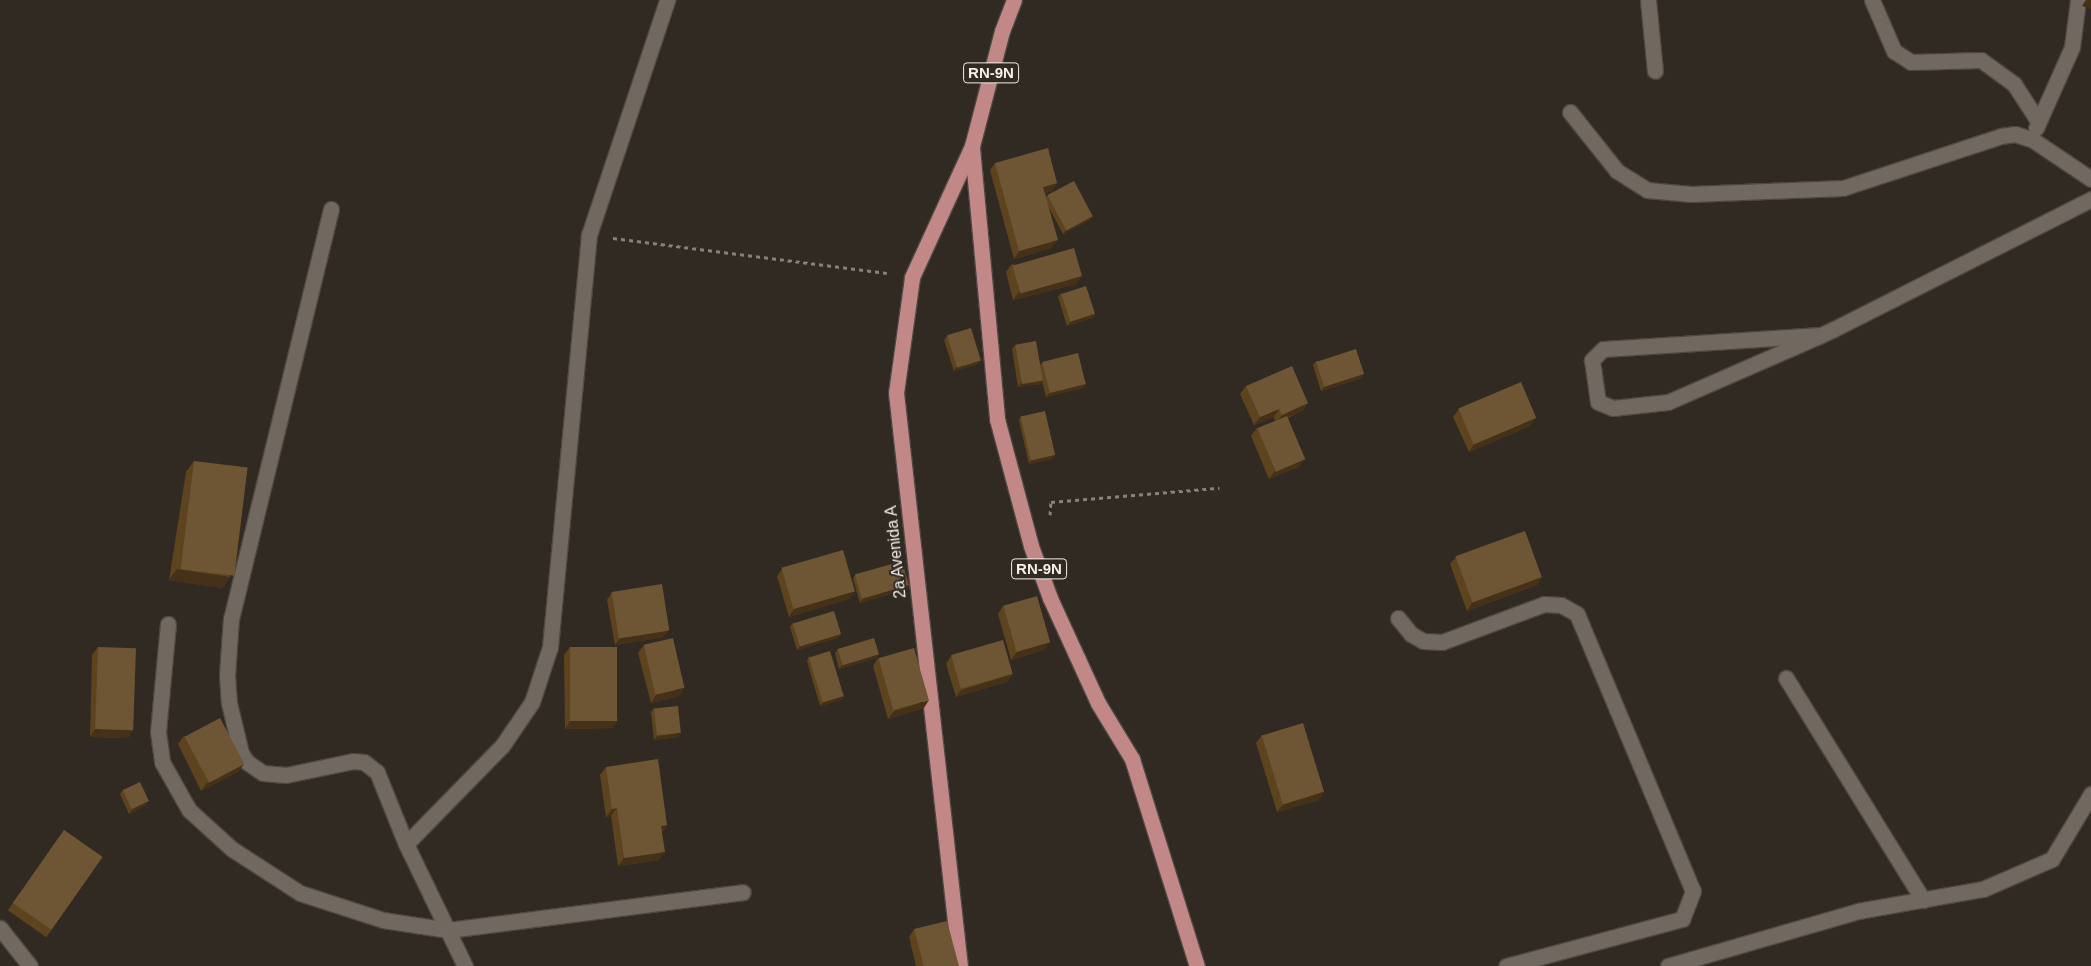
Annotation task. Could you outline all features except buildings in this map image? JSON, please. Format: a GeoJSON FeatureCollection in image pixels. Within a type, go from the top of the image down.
{"type":"FeatureCollection","features":[{"type":"Feature","properties":{"kind":"main road","name":"RN-9N"},"geometry":{"type":"LineString","coordinates":[[1014,0],[1002,30],[972,146],[997,419],[1031,546],[1050,598],[1098,703],[1132,759],[1197,966]]}},
{"type":"Feature","properties":{"kind":"main road","name":"2a Avenida A"},"geometry":{"type":"LineString","coordinates":[[960,966],[896,393],[912,277],[972,146]]}},
{"type":"Feature","properties":{"kind":"street"},"geometry":{"type":"LineString","coordinates":[[406,844],[502,746],[532,702],[550,647],[589,235],[667,0]]}},
{"type":"Feature","properties":{"kind":"street"},"geometry":{"type":"LineString","coordinates":[[1648,0],[1655,71]]}},
{"type":"Feature","properties":{"kind":"street"},"geometry":{"type":"LineString","coordinates":[[1872,0],[1894,51],[1911,62],[1981,60],[2014,84],[2038,121]]}},
{"type":"Feature","properties":{"kind":"street"},"geometry":{"type":"LineString","coordinates":[[2033,140],[2038,121],[2072,46],[2078,0]]}},
{"type":"Feature","properties":{"kind":"street"},"geometry":{"type":"LineString","coordinates":[[1570,112],[1617,171],[1647,190],[1691,194],[1842,188],[2001,136],[2015,134],[2033,140],[2091,178]]}},
{"type":"Feature","properties":{"kind":"street"},"geometry":{"type":"LineString","coordinates":[[1821,335],[1603,349],[1592,360],[1598,402],[1613,408],[1668,402],[1821,335],[2091,199]]}},
{"type":"Feature","properties":{"kind":"street"},"geometry":{"type":"LineString","coordinates":[[331,208],[231,618],[227,675],[229,703],[241,753],[247,762],[263,773],[286,775],[353,761],[372,767],[406,844],[465,966]]}},
{"type":"Feature","properties":{"kind":"street"},"geometry":{"type":"LineString","coordinates":[[1398,618],[1411,634],[1423,642],[1442,642],[1544,604],[1561,605],[1577,614],[1683,862],[1693,891],[1682,919],[1506,966]]}},
{"type":"Feature","properties":{"kind":"street"},"geometry":{"type":"LineString","coordinates":[[168,624],[158,732],[162,762],[189,810],[232,849],[300,893],[383,920],[448,930],[743,892]]}},
{"type":"Feature","properties":{"kind":"street"},"geometry":{"type":"LineString","coordinates":[[1786,678],[1923,900]]}},
{"type":"Feature","properties":{"kind":"street"},"geometry":{"type":"LineString","coordinates":[[1668,966],[1858,911],[1983,888],[2052,859],[2091,794]]}},
{"type":"Feature","properties":{"kind":"street"},"geometry":{"type":"LineString","coordinates":[[0,928],[30,966]]}},
{"type":"Feature","properties":{"kind":"path"},"geometry":{"type":"LineString","coordinates":[[589,235],[912,277]]}},
{"type":"Feature","properties":{"kind":"path"},"geometry":{"type":"LineString","coordinates":[[1031,546],[1046,542],[1051,502],[1219,488]]}}]}
